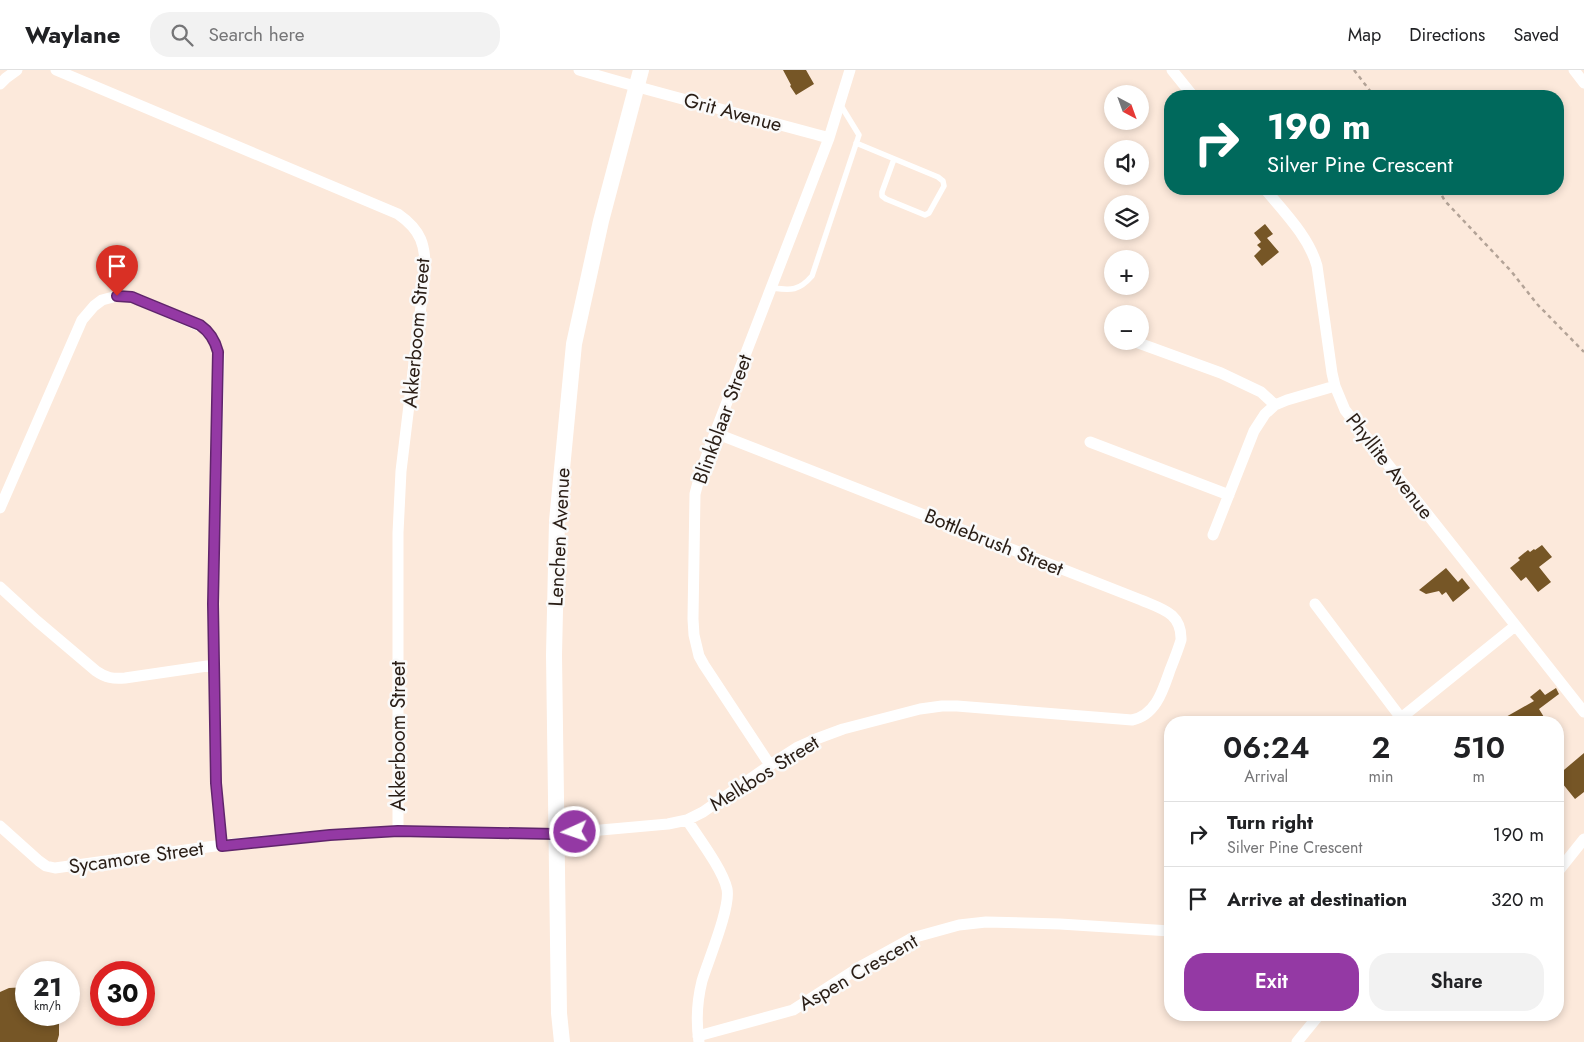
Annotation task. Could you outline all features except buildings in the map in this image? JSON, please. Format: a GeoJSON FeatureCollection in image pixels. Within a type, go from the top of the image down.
{"type":"FeatureCollection","features":[{"type":"Feature","properties":{"kind":"main road","name":"Lenchen Avenue"},"geometry":{"type":"LineString","coordinates":[[559,1013],[554,655],[557,520],[574,344],[601,221],[641,70]]}},
{"type":"Feature","properties":{"kind":"main road"},"geometry":{"type":"LineString","coordinates":[[552,1042],[559,1013]]}},
{"type":"Feature","properties":{"kind":"main road"},"geometry":{"type":"LineString","coordinates":[[559,1013],[562,1042]]}},
{"type":"Feature","properties":{"kind":"street"},"geometry":{"type":"LineString","coordinates":[[0,84],[17,70]]}},
{"type":"Feature","properties":{"kind":"street","name":"Akkerboom Street"},"geometry":{"type":"LineString","coordinates":[[56,70],[398,214],[412,226],[421,240],[426,256],[426,273],[402,471],[398,533],[398,831]]}},
{"type":"Feature","properties":{"kind":"street","name":"Grit Avenue"},"geometry":{"type":"LineString","coordinates":[[579,70],[829,138]]}},
{"type":"Feature","properties":{"kind":"street","name":"Blinkblaar Street"},"geometry":{"type":"LineString","coordinates":[[770,765],[711,677],[696,647],[693,619],[695,494],[715,433],[829,138],[850,70]]}},
{"type":"Feature","properties":{"kind":"street"},"geometry":{"type":"LineString","coordinates":[[1172,70],[1188,90]]}},
{"type":"Feature","properties":{"kind":"street"},"geometry":{"type":"LineString","coordinates":[[1574,70],[1584,83]]}},
{"type":"Feature","properties":{"kind":"street","name":"Phyllite Avenue"},"geometry":{"type":"LineString","coordinates":[[1270,195],[1302,235],[1314,254],[1332,373],[1345,410],[1584,712]]}},
{"type":"Feature","properties":{"kind":"street"},"geometry":{"type":"LineString","coordinates":[[0,508],[82,320],[94,306],[117,296],[132,297],[204,328],[214,340],[219,355],[213,604],[216,783],[222,846]]}},
{"type":"Feature","properties":{"kind":"street"},"geometry":{"type":"LineString","coordinates":[[1149,347],[1221,373],[1261,392],[1276,405]]}},
{"type":"Feature","properties":{"kind":"street"},"geometry":{"type":"LineString","coordinates":[[1212,535],[1261,419],[1276,405],[1335,386]]}},
{"type":"Feature","properties":{"kind":"street","name":"Bottlebrush Street"},"geometry":{"type":"LineString","coordinates":[[715,433],[1169,612],[1177,620],[1181,634],[1179,646],[1161,695],[1148,712]]}},
{"type":"Feature","properties":{"kind":"street"},"geometry":{"type":"LineString","coordinates":[[1090,442],[1229,496]]}},
{"type":"Feature","properties":{"kind":"street"},"geometry":{"type":"LineString","coordinates":[[0,587],[104,677],[112,679],[125,678],[214,665]]}},
{"type":"Feature","properties":{"kind":"street"},"geometry":{"type":"LineString","coordinates":[[1315,604],[1396,716]]}},
{"type":"Feature","properties":{"kind":"street"},"geometry":{"type":"LineString","coordinates":[[1404,716],[1515,626]]}},
{"type":"Feature","properties":{"kind":"street","name":"Melkbos Street"},"geometry":{"type":"LineString","coordinates":[[556,834],[668,824],[687,820],[703,812],[798,747],[843,729],[933,707],[957,706],[1030,711],[1122,720],[1138,718],[1148,712]]}},
{"type":"Feature","properties":{"kind":"street","name":"Aspen Crescent"},"geometry":{"type":"LineString","coordinates":[[687,820],[720,872],[727,891],[723,916],[699,993],[698,1039],[793,1010],[863,964],[912,938],[959,925],[986,922],[1164,931]]}},
{"type":"Feature","properties":{"kind":"street","name":"Sycamore Street"},"geometry":{"type":"LineString","coordinates":[[0,826],[46,866],[55,868],[222,846],[330,835],[398,831],[556,834]]}},
{"type":"Feature","properties":{"kind":"street"},"geometry":{"type":"LineString","coordinates":[[1564,864],[1584,839]]}},
{"type":"Feature","properties":{"kind":"street"},"geometry":{"type":"LineString","coordinates":[[1297,1042],[1314,1021]]}},
{"type":"Feature","properties":{"kind":"lane"},"geometry":{"type":"LineString","coordinates":[[771,288],[793,290],[804,285],[812,276],[859,135],[840,104]]}},
{"type":"Feature","properties":{"kind":"lane"},"geometry":{"type":"LineString","coordinates":[[856,143],[938,177],[943,181],[944,186],[933,209],[929,213],[925,215],[882,196],[894,159]]}},
{"type":"Feature","properties":{"kind":"path"},"geometry":{"type":"LineString","coordinates":[[1354,70],[1369,90]]}},
{"type":"Feature","properties":{"kind":"path"},"geometry":{"type":"LineString","coordinates":[[1442,195],[1511,271],[1537,304],[1584,352]]}},
{"type":"Feature","properties":{"kind":"route"},"geometry":{"type":"LineString","coordinates":[[117,296],[132,297],[200,325],[207,330],[214,340],[219,355],[213,604],[216,783],[222,846],[330,835],[398,831],[556,834],[575,832]]}}]}
